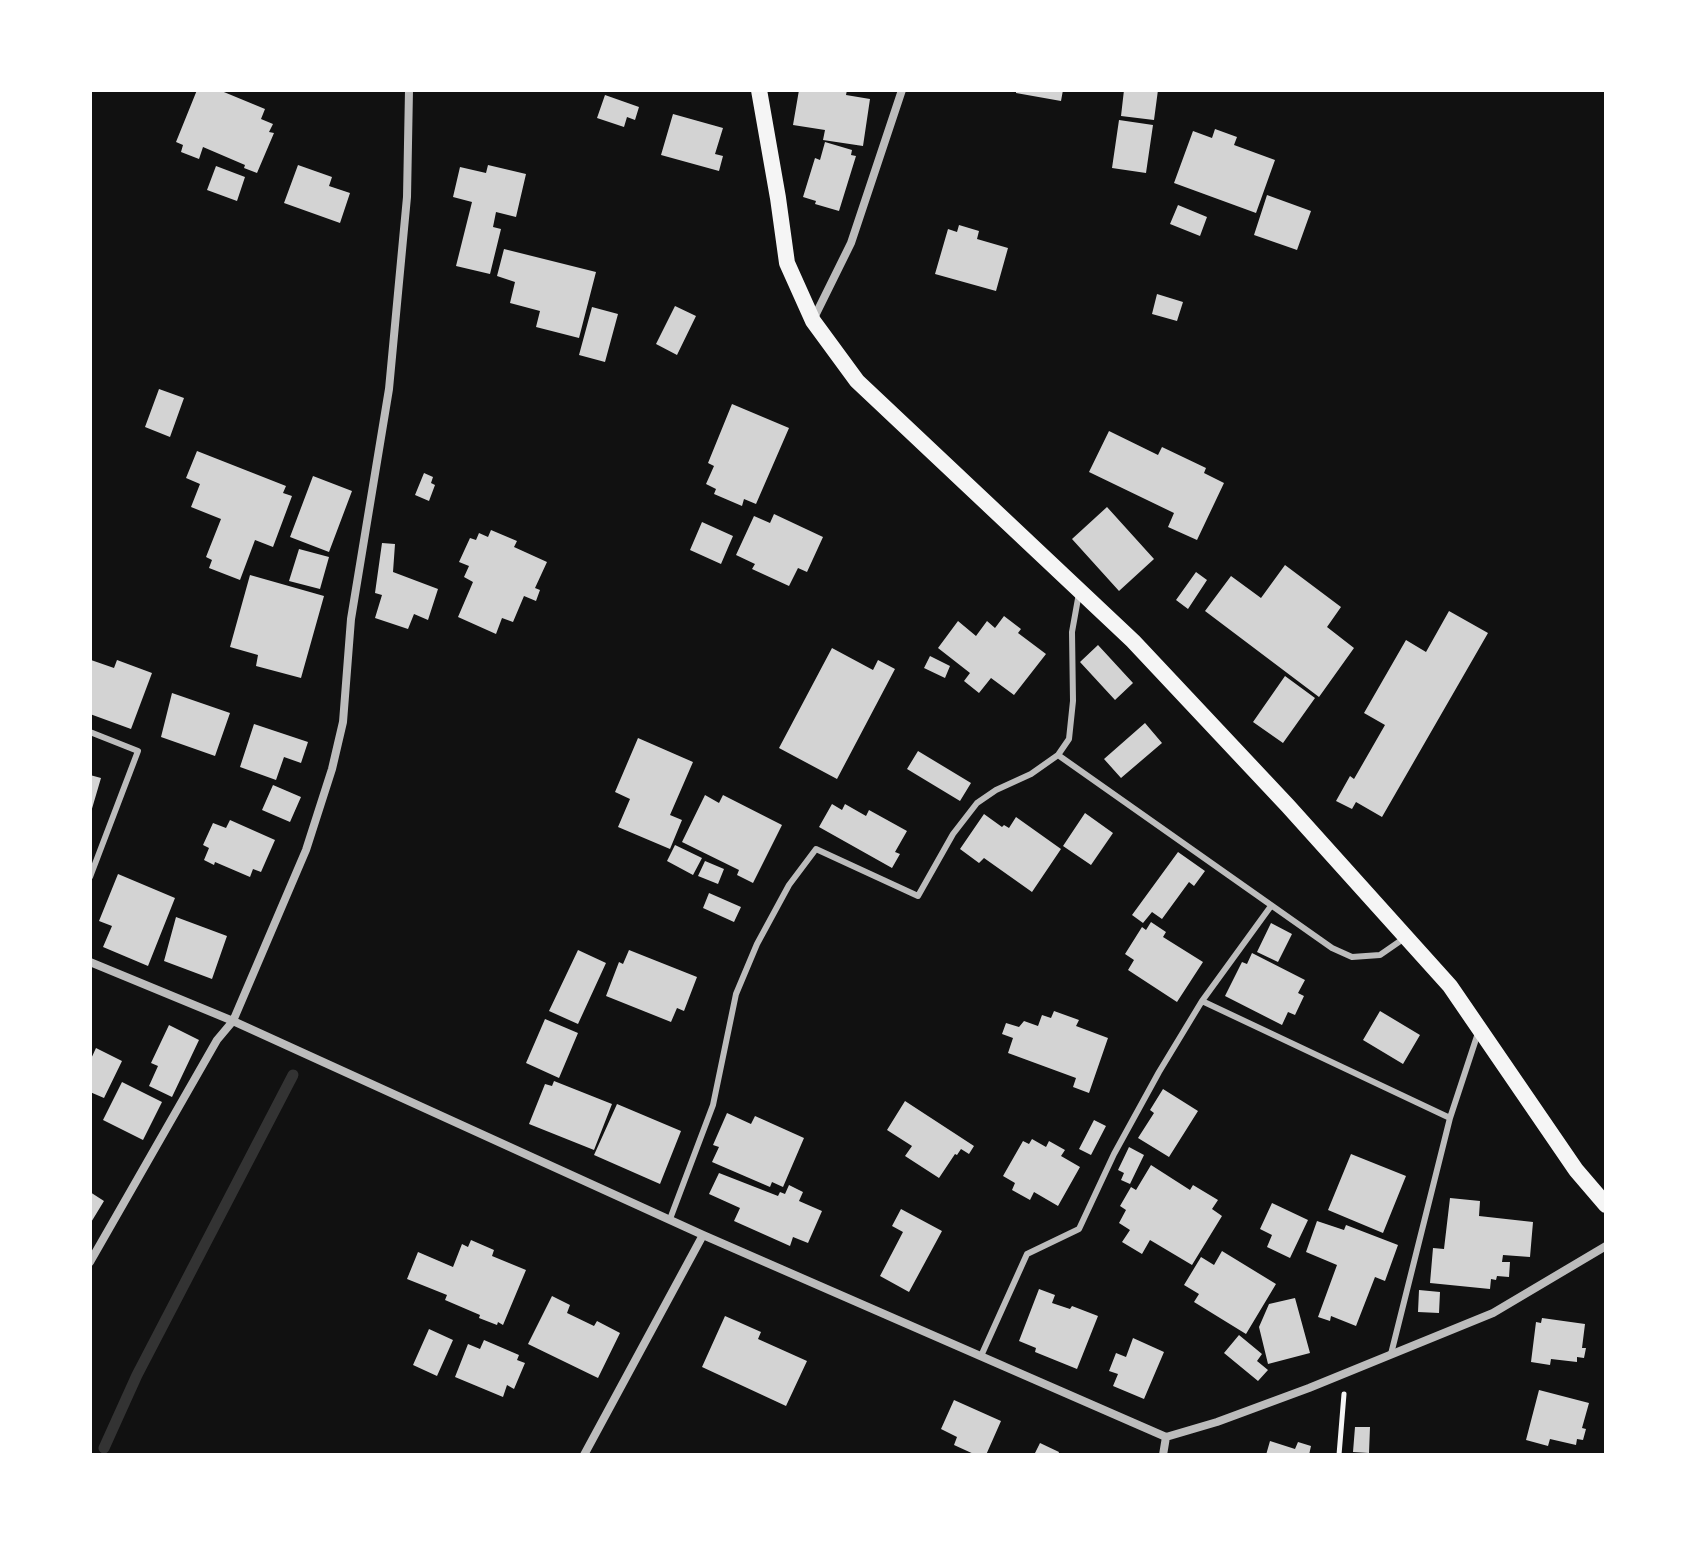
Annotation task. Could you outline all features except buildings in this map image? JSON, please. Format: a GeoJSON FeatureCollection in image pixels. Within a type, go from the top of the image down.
{"type":"FeatureCollection","features":[{"type":"Feature","properties":{"kind":"main road"},"geometry":{"type":"LineString","coordinates":[[759,90],[787,263],[813,321],[857,381],[1133,641],[1406,937],[1450,986],[1576,1170],[1606,1205]]}},
{"type":"Feature","properties":{"kind":"street"},"geometry":{"type":"LineString","coordinates":[[90,1262],[217,1040],[233,1021],[306,850],[343,722],[351,619],[389,389],[407,197],[409,90]]}},
{"type":"Feature","properties":{"kind":"street"},"geometry":{"type":"LineString","coordinates":[[813,321],[851,243],[902,90]]}},
{"type":"Feature","properties":{"kind":"street"},"geometry":{"type":"LineString","coordinates":[[90,962],[233,1021],[703,1235],[1166,1437],[1217,1422],[1493,1313],[1606,1246]]}},
{"type":"Feature","properties":{"kind":"street"},"geometry":{"type":"LineString","coordinates":[[584,1455],[703,1235]]}},
{"type":"Feature","properties":{"kind":"street"},"geometry":{"type":"LineString","coordinates":[[1163,1455],[1166,1437]]}},
{"type":"Feature","properties":{"kind":"lane"},"geometry":{"type":"LineString","coordinates":[[670,1219],[713,1105],[736,994],[757,944],[789,885],[816,849],[918,896],[953,834],[977,803],[996,790],[1031,774],[1058,755],[1069,739],[1073,701],[1072,632],[1079,590]]}},
{"type":"Feature","properties":{"kind":"lane"},"geometry":{"type":"LineString","coordinates":[[90,732],[138,751],[90,877]]}},
{"type":"Feature","properties":{"kind":"lane"},"geometry":{"type":"LineString","coordinates":[[1058,755],[1332,948],[1352,957],[1380,955],[1406,937]]}},
{"type":"Feature","properties":{"kind":"lane"},"geometry":{"type":"LineString","coordinates":[[981,1356],[1027,1254],[1079,1229],[1114,1154],[1159,1072],[1202,1001],[1271,906]]}},
{"type":"Feature","properties":{"kind":"lane"},"geometry":{"type":"LineString","coordinates":[[1202,1001],[1450,1118]]}},
{"type":"Feature","properties":{"kind":"lane"},"geometry":{"type":"LineString","coordinates":[[1391,1354],[1450,1118],[1479,1029]]}},
{"type":"Feature","properties":{"kind":"path"},"geometry":{"type":"LineString","coordinates":[[1339,1455],[1345,1373]]}},
{"type":"Feature","properties":{"kind":"waterway"},"geometry":{"type":"LineString","coordinates":[[104,1448],[137,1375],[293,1075]]}}]}
